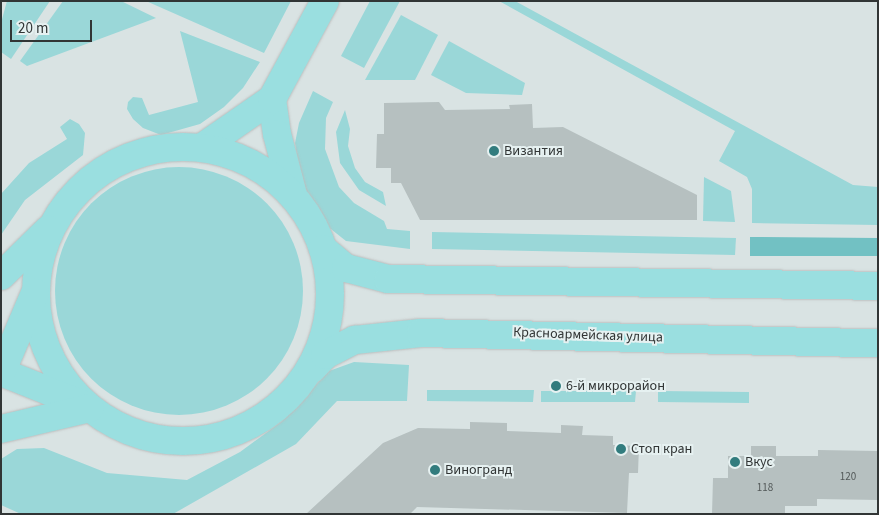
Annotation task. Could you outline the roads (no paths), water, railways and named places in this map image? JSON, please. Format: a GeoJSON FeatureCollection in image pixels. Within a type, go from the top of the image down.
{"type":"FeatureCollection","features":[{"type":"Feature","properties":{"kind":"main road"},"geometry":{"type":"LineString","coordinates":[[204,146],[272,99],[325,1]]}},
{"type":"Feature","properties":{"kind":"main road"},"geometry":{"type":"LineString","coordinates":[[36,291],[1,372],[90,408],[113,423],[139,434],[166,440],[203,440],[247,427],[271,412],[292,394],[309,372],[322,343],[330,312],[330,280],[323,250],[293,195],[277,134],[272,99]]}},
{"type":"Feature","properties":{"kind":"main road"},"geometry":{"type":"LineString","coordinates":[[1,276],[51,227],[78,191],[100,172],[124,159],[159,148],[204,146],[243,159],[270,175],[293,195]]}},
{"type":"Feature","properties":{"kind":"main road"},"geometry":{"type":"LineString","coordinates":[[51,227],[39,264],[36,291],[38,318],[52,359],[71,389],[90,408]]}},
{"type":"Feature","properties":{"kind":"main road"},"geometry":{"type":"LineString","coordinates":[[323,250],[346,268],[388,279],[878,286]]}},
{"type":"Feature","properties":{"kind":"main road","name":"Красноармейская улица"},"geometry":{"type":"LineString","coordinates":[[309,372],[325,355],[355,340],[403,334],[556,334],[878,343]]}},
{"type":"Feature","properties":{"kind":"main road"},"geometry":{"type":"LineString","coordinates":[[1,429],[90,408]]}},
{"type":"Feature","properties":{"kind":"place","name":"Византия"},"geometry":{"type":"Point","coordinates":[494,151]}},
{"type":"Feature","properties":{"kind":"place","name":"6-й микрорайон"},"geometry":{"type":"Point","coordinates":[556,386]}},
{"type":"Feature","properties":{"kind":"place","name":"Стоп кран"},"geometry":{"type":"Point","coordinates":[621,449]}},
{"type":"Feature","properties":{"kind":"place","name":"Вкус"},"geometry":{"type":"Point","coordinates":[735,462]}},
{"type":"Feature","properties":{"kind":"place","name":"Виногранд"},"geometry":{"type":"Point","coordinates":[435,470]}}]}
